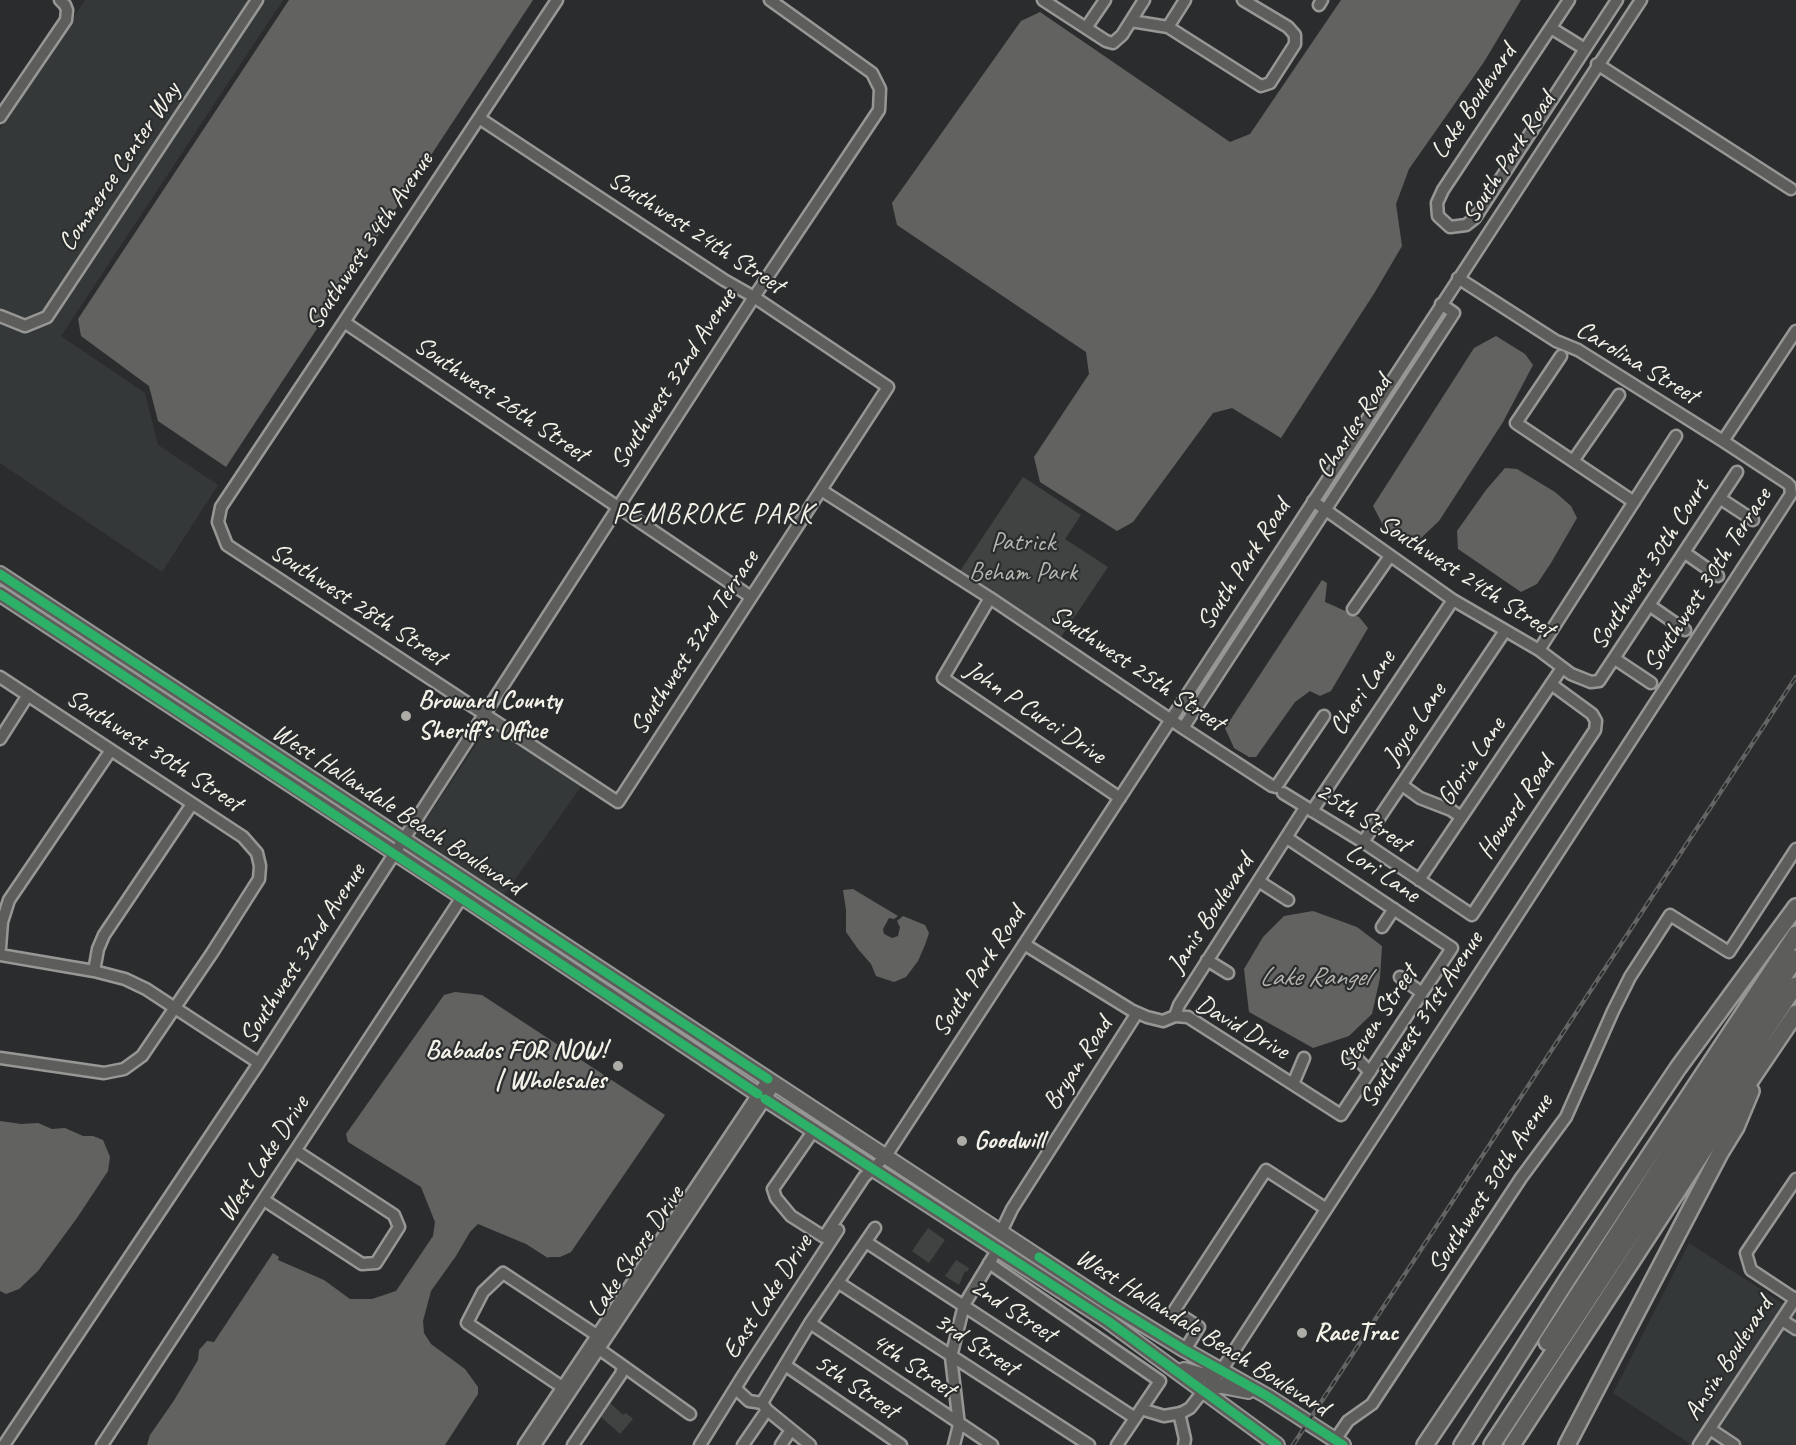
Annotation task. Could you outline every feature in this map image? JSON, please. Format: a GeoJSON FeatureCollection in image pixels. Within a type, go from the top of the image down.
{"type":"FeatureCollection","features":[{"type":"Feature","properties":{"kind":"highway"},"geometry":{"type":"LineString","coordinates":[[1425,1445],[1678,1068],[1796,907]]}},
{"type":"Feature","properties":{"kind":"highway"},"geometry":{"type":"LineString","coordinates":[[1462,1445],[1567,1280],[1796,934]]}},
{"type":"Feature","properties":{"kind":"highway"},"geometry":{"type":"LineString","coordinates":[[1481,1445],[1796,958]]}},
{"type":"Feature","properties":{"kind":"highway"},"geometry":{"type":"LineString","coordinates":[[1492,1445],[1796,985]]}},
{"type":"Feature","properties":{"kind":"highway"},"geometry":{"type":"LineString","coordinates":[[1512,1445],[1723,1120],[1796,1013]]}},
{"type":"Feature","properties":{"kind":"highway"},"geometry":{"type":"LineString","coordinates":[[1567,1445],[1720,1153],[1736,1127],[1765,1060]]}},
{"type":"Feature","properties":{"kind":"highway"},"geometry":{"type":"LineString","coordinates":[[1567,1280],[1598,1255],[1718,1077]]}},
{"type":"Feature","properties":{"kind":"highway"},"geometry":{"type":"LineString","coordinates":[[1552,1383],[1583,1317],[1682,1165],[1690,1146]]}},
{"type":"Feature","properties":{"kind":"main road","name":"West Hallandale Beach Boulevard"},"geometry":{"type":"LineString","coordinates":[[0,574],[1110,1304],[1267,1396],[1339,1442]]}},
{"type":"Feature","properties":{"kind":"main road","name":"West Hallandale Beach Boulevard"},"geometry":{"type":"LineString","coordinates":[[0,594],[814,1130],[871,1171],[1108,1321],[1204,1390],[1273,1444]]}},
{"type":"Feature","properties":{"kind":"main road"},"geometry":{"type":"LineString","coordinates":[[130,679],[147,683],[196,715],[219,718]]}},
{"type":"Feature","properties":{"kind":"main road"},"geometry":{"type":"LineString","coordinates":[[212,733],[229,734],[277,765],[296,769]]}},
{"type":"Feature","properties":{"kind":"main road"},"geometry":{"type":"LineString","coordinates":[[533,944],[553,949],[608,985],[623,984]]}},
{"type":"Feature","properties":{"kind":"main road"},"geometry":{"type":"LineString","coordinates":[[617,1000],[637,1002],[692,1038],[710,1042]]}},
{"type":"Feature","properties":{"kind":"main road"},"geometry":{"type":"LineString","coordinates":[[998,1250],[1010,1247],[1039,1257]]}},
{"type":"Feature","properties":{"kind":"main road"},"geometry":{"type":"LineString","coordinates":[[1168,1364],[1201,1375],[1211,1375],[1221,1371]]}},
{"type":"Feature","properties":{"kind":"main road"},"geometry":{"type":"LineString","coordinates":[[1204,1390],[1214,1386],[1232,1387],[1267,1396]]}},
{"type":"Feature","properties":{"kind":"street"},"geometry":{"type":"LineString","coordinates":[[0,116],[66,20],[67,10],[65,4],[60,0]]}},
{"type":"Feature","properties":{"kind":"street","name":"Commerce Center Way"},"geometry":{"type":"LineString","coordinates":[[0,316],[25,326],[47,317],[258,0]]}},
{"type":"Feature","properties":{"kind":"street","name":"Southwest 34th Avenue"},"geometry":{"type":"LineString","coordinates":[[221,507],[557,0]]}},
{"type":"Feature","properties":{"kind":"street","name":"Southwest 32nd Avenue"},"geometry":{"type":"LineString","coordinates":[[4,1445],[259,1063],[754,297],[879,110],[880,89],[872,73],[770,0]]}},
{"type":"Feature","properties":{"kind":"street"},"geometry":{"type":"LineString","coordinates":[[1043,0],[1110,42],[1117,41],[1122,35],[1144,0]]}},
{"type":"Feature","properties":{"kind":"street"},"geometry":{"type":"LineString","coordinates":[[1059,10],[1065,0]]}},
{"type":"Feature","properties":{"kind":"street"},"geometry":{"type":"LineString","coordinates":[[1086,28],[1105,0]]}},
{"type":"Feature","properties":{"kind":"street"},"geometry":{"type":"LineString","coordinates":[[1168,27],[1185,0]]}},
{"type":"Feature","properties":{"kind":"street"},"geometry":{"type":"LineString","coordinates":[[1131,21],[1168,27],[1261,86],[1270,83],[1295,44],[1295,35],[1288,27],[1243,0]]}},
{"type":"Feature","properties":{"kind":"street","name":"Lake Boulevard"},"geometry":{"type":"LineString","coordinates":[[1569,0],[1443,190],[1437,203],[1438,216],[1450,227],[1466,225],[1474,218],[1585,49]]}},
{"type":"Feature","properties":{"kind":"street"},"geometry":{"type":"LineString","coordinates":[[1551,28],[1585,49],[1617,0]]}},
{"type":"Feature","properties":{"kind":"street","name":"South Park Road"},"geometry":{"type":"LineString","coordinates":[[871,1171],[886,1156],[1597,64],[1641,0]]}},
{"type":"Feature","properties":{"kind":"street"},"geometry":{"type":"LineString","coordinates":[[1597,64],[1791,189]]}},
{"type":"Feature","properties":{"kind":"street","name":"Southwest 24th Street"},"geometry":{"type":"LineString","coordinates":[[479,118],[888,387]]}},
{"type":"Feature","properties":{"kind":"street","name":"Carolina Street"},"geometry":{"type":"LineString","coordinates":[[1458,278],[1556,341],[1578,350],[1723,441],[1787,483],[1791,490]]}},
{"type":"Feature","properties":{"kind":"street","name":"Charles Road"},"geometry":{"type":"LineString","coordinates":[[1183,729],[1454,313],[1441,304]]}},
{"type":"Feature","properties":{"kind":"street","name":"Southwest 26th Street"},"geometry":{"type":"LineString","coordinates":[[344,322],[751,597]]}},
{"type":"Feature","properties":{"kind":"street"},"geometry":{"type":"LineString","coordinates":[[1723,441],[1796,331]]}},
{"type":"Feature","properties":{"kind":"street"},"geometry":{"type":"LineString","coordinates":[[1561,356],[1516,423],[1634,502]]}},
{"type":"Feature","properties":{"kind":"street","name":"Southwest 32nd Terrace"},"geometry":{"type":"LineString","coordinates":[[618,802],[888,387]]}},
{"type":"Feature","properties":{"kind":"street"},"geometry":{"type":"LineString","coordinates":[[1573,461],[1619,395]]}},
{"type":"Feature","properties":{"kind":"street"},"geometry":{"type":"LineString","coordinates":[[1539,650],[1676,436]]}},
{"type":"Feature","properties":{"kind":"street","name":"Southwest 30th Court"},"geometry":{"type":"LineString","coordinates":[[1599,681],[1686,553],[1737,472]]}},
{"type":"Feature","properties":{"kind":"street","name":"Southwest 25th Street"},"geometry":{"type":"LineString","coordinates":[[821,490],[990,598],[1183,729],[1280,790]]}},
{"type":"Feature","properties":{"kind":"street","name":"Southwest 30th Terrace"},"geometry":{"type":"LineString","coordinates":[[1661,695],[1790,498],[1791,490]]}},
{"type":"Feature","properties":{"kind":"street"},"geometry":{"type":"LineString","coordinates":[[1721,499],[1753,520]]}},
{"type":"Feature","properties":{"kind":"street","name":"Southwest 24th Street"},"geometry":{"type":"LineString","coordinates":[[1313,501],[1453,600],[1539,650],[1562,668],[1591,682],[1599,681]]}},
{"type":"Feature","properties":{"kind":"street","name":"Southwest 28th Street"},"geometry":{"type":"LineString","coordinates":[[221,507],[218,522],[226,545],[618,802]]}},
{"type":"Feature","properties":{"kind":"street"},"geometry":{"type":"LineString","coordinates":[[1686,553],[1718,576]]}},
{"type":"Feature","properties":{"kind":"street"},"geometry":{"type":"LineString","coordinates":[[1353,609],[1390,556]]}},
{"type":"Feature","properties":{"kind":"street","name":"John P Curci Drive"},"geometry":{"type":"LineString","coordinates":[[990,598],[943,678],[1120,798]]}},
{"type":"Feature","properties":{"kind":"street","name":"Cheri Lane"},"geometry":{"type":"LineString","coordinates":[[1287,838],[1453,600]]}},
{"type":"Feature","properties":{"kind":"street"},"geometry":{"type":"LineString","coordinates":[[1649,605],[1685,630]]}},
{"type":"Feature","properties":{"kind":"street","name":"Joyce Lane"},"geometry":{"type":"LineString","coordinates":[[1363,843],[1505,631]]}},
{"type":"Feature","properties":{"kind":"street"},"geometry":{"type":"LineString","coordinates":[[1615,659],[1651,683]]}},
{"type":"Feature","properties":{"kind":"street","name":"Gloria Lane"},"geometry":{"type":"LineString","coordinates":[[1419,880],[1562,668]]}},
{"type":"Feature","properties":{"kind":"street","name":"Southwest 30th Street"},"geometry":{"type":"LineString","coordinates":[[0,677],[243,837],[257,854],[260,879],[175,1008]]}},
{"type":"Feature","properties":{"kind":"street","name":"Howard Road"},"geometry":{"type":"LineString","coordinates":[[1419,880],[1472,915],[1595,729],[1596,721],[1592,714],[1551,684]]}},
{"type":"Feature","properties":{"kind":"street"},"geometry":{"type":"LineString","coordinates":[[0,739],[28,695]]}},
{"type":"Feature","properties":{"kind":"street","name":"Southwest 31st Avenue"},"geometry":{"type":"LineString","coordinates":[[1221,1371],[1661,695]]}},
{"type":"Feature","properties":{"kind":"street"},"geometry":{"type":"LineString","coordinates":[[1280,790],[1324,716]]}},
{"type":"Feature","properties":{"kind":"street"},"geometry":{"type":"LineString","coordinates":[[0,948],[2,922],[9,900],[111,750]]}},
{"type":"Feature","properties":{"kind":"street"},"geometry":{"type":"LineString","coordinates":[[1402,785],[1420,798],[1451,810],[1461,817]]}},
{"type":"Feature","properties":{"kind":"street","name":"25th Street"},"geometry":{"type":"LineString","coordinates":[[1280,790],[1307,811],[1363,843],[1419,880]]}},
{"type":"Feature","properties":{"kind":"street"},"geometry":{"type":"LineString","coordinates":[[93,971],[104,935],[192,804]]}},
{"type":"Feature","properties":{"kind":"street","name":"Janis Boulevard"},"geometry":{"type":"LineString","coordinates":[[1175,1016],[1179,1005],[1207,960],[1287,838]]}},
{"type":"Feature","properties":{"kind":"street","name":"Lori Lane"},"geometry":{"type":"LineString","coordinates":[[1287,838],[1452,948]]}},
{"type":"Feature","properties":{"kind":"street","name":"Southwest 30th Avenue"},"geometry":{"type":"LineString","coordinates":[[1339,1442],[1348,1420],[1372,1404],[1521,1178],[1566,1118],[1610,1016],[1630,977],[1670,915],[1729,952],[1796,849]]}},
{"type":"Feature","properties":{"kind":"street"},"geometry":{"type":"LineString","coordinates":[[1260,882],[1288,900]]}},
{"type":"Feature","properties":{"kind":"street","name":"West Lake Drive"},"geometry":{"type":"LineString","coordinates":[[102,1445],[462,897]]}},
{"type":"Feature","properties":{"kind":"street"},"geometry":{"type":"LineString","coordinates":[[1382,927],[1394,909]]}},
{"type":"Feature","properties":{"kind":"street","name":"David Drive"},"geometry":{"type":"LineString","coordinates":[[1024,944],[1137,1013],[1156,1021],[1175,1016],[1188,1017],[1341,1114]]}},
{"type":"Feature","properties":{"kind":"street","name":"Steven Street"},"geometry":{"type":"LineString","coordinates":[[1341,1114],[1452,948]]}},
{"type":"Feature","properties":{"kind":"street"},"geometry":{"type":"LineString","coordinates":[[0,956],[93,971],[125,979],[146,989],[259,1063]]}},
{"type":"Feature","properties":{"kind":"street"},"geometry":{"type":"LineString","coordinates":[[1207,960],[1228,973]]}},
{"type":"Feature","properties":{"kind":"street"},"geometry":{"type":"LineString","coordinates":[[1400,977],[1422,993]]}},
{"type":"Feature","properties":{"kind":"street"},"geometry":{"type":"LineString","coordinates":[[0,1058],[104,1073],[124,1069],[142,1056],[175,1008]]}},
{"type":"Feature","properties":{"kind":"street","name":"Bryan Road"},"geometry":{"type":"LineString","coordinates":[[1001,1232],[1012,1209],[1137,1013]]}},
{"type":"Feature","properties":{"kind":"street"},"geometry":{"type":"LineString","coordinates":[[1352,1054],[1370,1072]]}},
{"type":"Feature","properties":{"kind":"street"},"geometry":{"type":"LineString","coordinates":[[1293,1084],[1304,1058]]}},
{"type":"Feature","properties":{"kind":"street","name":"Lake Shore Drive"},"geometry":{"type":"LineString","coordinates":[[524,1445],[537,1437],[772,1082]]}},
{"type":"Feature","properties":{"kind":"street"},"geometry":{"type":"LineString","coordinates":[[814,1130],[774,1189],[776,1198],[791,1216],[824,1237],[864,1177],[871,1171]]}},
{"type":"Feature","properties":{"kind":"street"},"geometry":{"type":"LineString","coordinates":[[264,1200],[362,1264],[376,1263],[382,1254],[399,1227],[394,1215],[296,1151]]}},
{"type":"Feature","properties":{"kind":"street"},"geometry":{"type":"LineString","coordinates":[[1185,1350],[1199,1328],[1174,1311],[1266,1170],[1325,1208]]}},
{"type":"Feature","properties":{"kind":"street","name":"East Lake Drive"},"geometry":{"type":"LineString","coordinates":[[700,1445],[870,1180],[871,1171]]}},
{"type":"Feature","properties":{"kind":"street"},"geometry":{"type":"LineString","coordinates":[[1796,1179],[1746,1253],[1751,1270],[1796,1299]]}},
{"type":"Feature","properties":{"kind":"street"},"geometry":{"type":"LineString","coordinates":[[743,1445],[784,1365],[875,1228]]}},
{"type":"Feature","properties":{"kind":"street","name":"2nd Street"},"geometry":{"type":"LineString","coordinates":[[866,1242],[1138,1413]]}},
{"type":"Feature","properties":{"kind":"street"},"geometry":{"type":"LineString","coordinates":[[954,1445],[958,1425],[951,1357],[964,1305],[998,1250]]}},
{"type":"Feature","properties":{"kind":"street"},"geometry":{"type":"LineString","coordinates":[[989,1263],[1160,1381],[1117,1445]]}},
{"type":"Feature","properties":{"kind":"street"},"geometry":{"type":"LineString","coordinates":[[567,1390],[467,1323],[483,1292],[503,1273],[600,1341],[623,1366],[690,1414]]}},
{"type":"Feature","properties":{"kind":"street","name":"3rd Street"},"geometry":{"type":"LineString","coordinates":[[839,1283],[1089,1445]]}},
{"type":"Feature","properties":{"kind":"street","name":"Ansin Boulevard"},"geometry":{"type":"LineString","coordinates":[[1699,1445],[1796,1299]]}},
{"type":"Feature","properties":{"kind":"street"},"geometry":{"type":"LineString","coordinates":[[1782,1320],[1796,1329]]}},
{"type":"Feature","properties":{"kind":"street","name":"4th Street"},"geometry":{"type":"LineString","coordinates":[[810,1323],[958,1425],[992,1445]]}},
{"type":"Feature","properties":{"kind":"street","name":"5th Street"},"geometry":{"type":"LineString","coordinates":[[784,1365],[901,1445]]}},
{"type":"Feature","properties":{"kind":"street"},"geometry":{"type":"LineString","coordinates":[[574,1444],[621,1374],[623,1366]]}},
{"type":"Feature","properties":{"kind":"street"},"geometry":{"type":"LineString","coordinates":[[736,1389],[749,1401],[764,1407],[810,1445]]}},
{"type":"Feature","properties":{"kind":"street"},"geometry":{"type":"LineString","coordinates":[[1138,1413],[1164,1416],[1179,1413],[1190,1407],[1204,1390]]}},
{"type":"Feature","properties":{"kind":"street"},"geometry":{"type":"LineString","coordinates":[[1179,1413],[1185,1439],[1184,1445]]}},
{"type":"Feature","properties":{"kind":"street"},"geometry":{"type":"LineString","coordinates":[[1710,1429],[1734,1445]]}},
{"type":"Feature","properties":{"kind":"street"},"geometry":{"type":"LineString","coordinates":[[781,1445],[791,1430]]}},
{"type":"Feature","properties":{"kind":"shaded area"},"geometry":{"type":"Polygon","coordinates":[[[85,0],[283,0],[61,336],[145,393],[158,445],[218,485],[162,572],[0,463],[0,129],[85,0]]]}},
{"type":"Feature","properties":{"kind":"shaded area"},"geometry":{"type":"Polygon","coordinates":[[[490,724],[583,784],[504,895],[414,837],[490,724]]]}},
{"type":"Feature","properties":{"kind":"shaded area"},"geometry":{"type":"Polygon","coordinates":[[[1689,1243],[1796,1312],[1796,1445],[1688,1445],[1689,1443],[1613,1393],[1689,1243]]]}},
{"type":"Feature","properties":{"kind":"green space","name":"Patrick Beham Park"},"geometry":{"type":"Polygon","coordinates":[[[1023,477],[1081,515],[1065,539],[1108,567],[1061,637],[960,571],[1023,477]]]}},
{"type":"Feature","properties":{"kind":"green space"},"geometry":{"type":"Polygon","coordinates":[[[928,1228],[945,1240],[929,1263],[912,1251],[928,1228]]]}},
{"type":"Feature","properties":{"kind":"green space"},"geometry":{"type":"Polygon","coordinates":[[[956,1260],[969,1268],[967,1272],[965,1271],[959,1285],[945,1276],[956,1260]]]}},
{"type":"Feature","properties":{"kind":"green space"},"geometry":{"type":"Polygon","coordinates":[[[610,1403],[623,1415],[626,1413],[633,1419],[620,1434],[599,1415],[610,1403]]]}},
{"type":"Feature","properties":{"kind":"water"},"geometry":{"type":"Polygon","coordinates":[[[289,0],[533,0],[226,467],[158,421],[149,386],[81,336],[78,319],[289,0]]]}},
{"type":"Feature","properties":{"kind":"water"},"geometry":{"type":"Polygon","coordinates":[[[1341,0],[1521,0],[1484,62],[1409,169],[1396,204],[1402,246],[1281,438],[1232,408],[1213,413],[1133,522],[1117,531],[1040,482],[1034,457],[1089,374],[1086,352],[897,225],[892,203],[1021,21],[1040,12],[1230,142],[1250,134],[1341,0]]]}},
{"type":"Feature","properties":{"kind":"water"},"geometry":{"type":"Polygon","coordinates":[[[1496,336],[1525,354],[1533,365],[1503,422],[1439,521],[1420,539],[1406,542],[1384,527],[1373,506],[1474,348],[1496,336]]]}},
{"type":"Feature","properties":{"kind":"water"},"geometry":{"type":"Polygon","coordinates":[[[1505,468],[1517,469],[1555,492],[1571,506],[1577,518],[1537,584],[1521,592],[1458,549],[1457,531],[1505,468]]]}},
{"type":"Feature","properties":{"kind":"water"},"geometry":{"type":"Polygon","coordinates":[[[1322,580],[1327,583],[1325,602],[1359,617],[1368,628],[1331,691],[1320,696],[1310,691],[1295,702],[1256,757],[1249,757],[1234,748],[1225,728],[1322,580]]]}},
{"type":"Feature","properties":{"kind":"water"},"geometry":{"type":"Polygon","coordinates":[[[853,889],[898,916],[894,919],[889,918],[883,929],[884,934],[892,938],[898,936],[900,927],[897,921],[903,916],[925,925],[929,933],[925,945],[918,961],[906,977],[894,982],[876,976],[871,964],[846,932],[843,890],[853,889]]]}},
{"type":"Feature","properties":{"kind":"water","name":"Lake Rangel"},"geometry":{"type":"Polygon","coordinates":[[[1313,911],[1357,927],[1382,946],[1380,978],[1372,1014],[1349,1036],[1313,1048],[1249,1012],[1244,969],[1263,937],[1284,916],[1313,911]]]}},
{"type":"Feature","properties":{"kind":"water"},"geometry":{"type":"Polygon","coordinates":[[[455,992],[482,995],[665,1115],[571,1252],[560,1257],[548,1258],[526,1244],[478,1224],[470,1232],[431,1291],[423,1321],[424,1333],[431,1344],[465,1369],[478,1387],[478,1394],[445,1445],[147,1445],[150,1435],[198,1360],[199,1350],[207,1341],[214,1342],[273,1253],[279,1257],[278,1260],[324,1280],[350,1299],[372,1299],[396,1291],[433,1236],[435,1222],[421,1187],[348,1142],[346,1134],[444,995],[455,992]]]}},
{"type":"Feature","properties":{"kind":"water"},"geometry":{"type":"Polygon","coordinates":[[[0,1121],[21,1124],[38,1123],[52,1129],[65,1128],[83,1136],[93,1136],[103,1140],[110,1157],[108,1171],[38,1271],[19,1289],[6,1294],[0,1291],[0,1121]]]}},
{"type":"Feature","properties":{"kind":"railway"},"geometry":{"type":"LineString","coordinates":[[1293,1445],[1796,677]]}},
{"type":"Feature","properties":{"kind":"cycle path"},"geometry":{"type":"LineString","coordinates":[[0,574],[768,1079]]}},
{"type":"Feature","properties":{"kind":"cycle path"},"geometry":{"type":"LineString","coordinates":[[0,594],[758,1094]]}},
{"type":"Feature","properties":{"kind":"cycle path"},"geometry":{"type":"LineString","coordinates":[[765,1099],[1108,1321],[1277,1445]]}},
{"type":"Feature","properties":{"kind":"cycle path"},"geometry":{"type":"LineString","coordinates":[[1039,1257],[1110,1304],[1267,1396],[1343,1445]]}},
{"type":"Feature","properties":{"kind":"place","name":"Broward County Sheriff's Office"},"geometry":{"type":"Point","coordinates":[406,716]}},
{"type":"Feature","properties":{"kind":"place","name":"Babados FOR NOW! | Wholesales"},"geometry":{"type":"Point","coordinates":[618,1066]}},
{"type":"Feature","properties":{"kind":"place","name":"Goodwill"},"geometry":{"type":"Point","coordinates":[962,1141]}},
{"type":"Feature","properties":{"kind":"place","name":"RaceTrac"},"geometry":{"type":"Point","coordinates":[1302,1333]}},
{"type":"Feature","properties":{"kind":"district","name":"PEMBROKE PARK"},"geometry":{"type":"Point","coordinates":[713,515]}}]}
